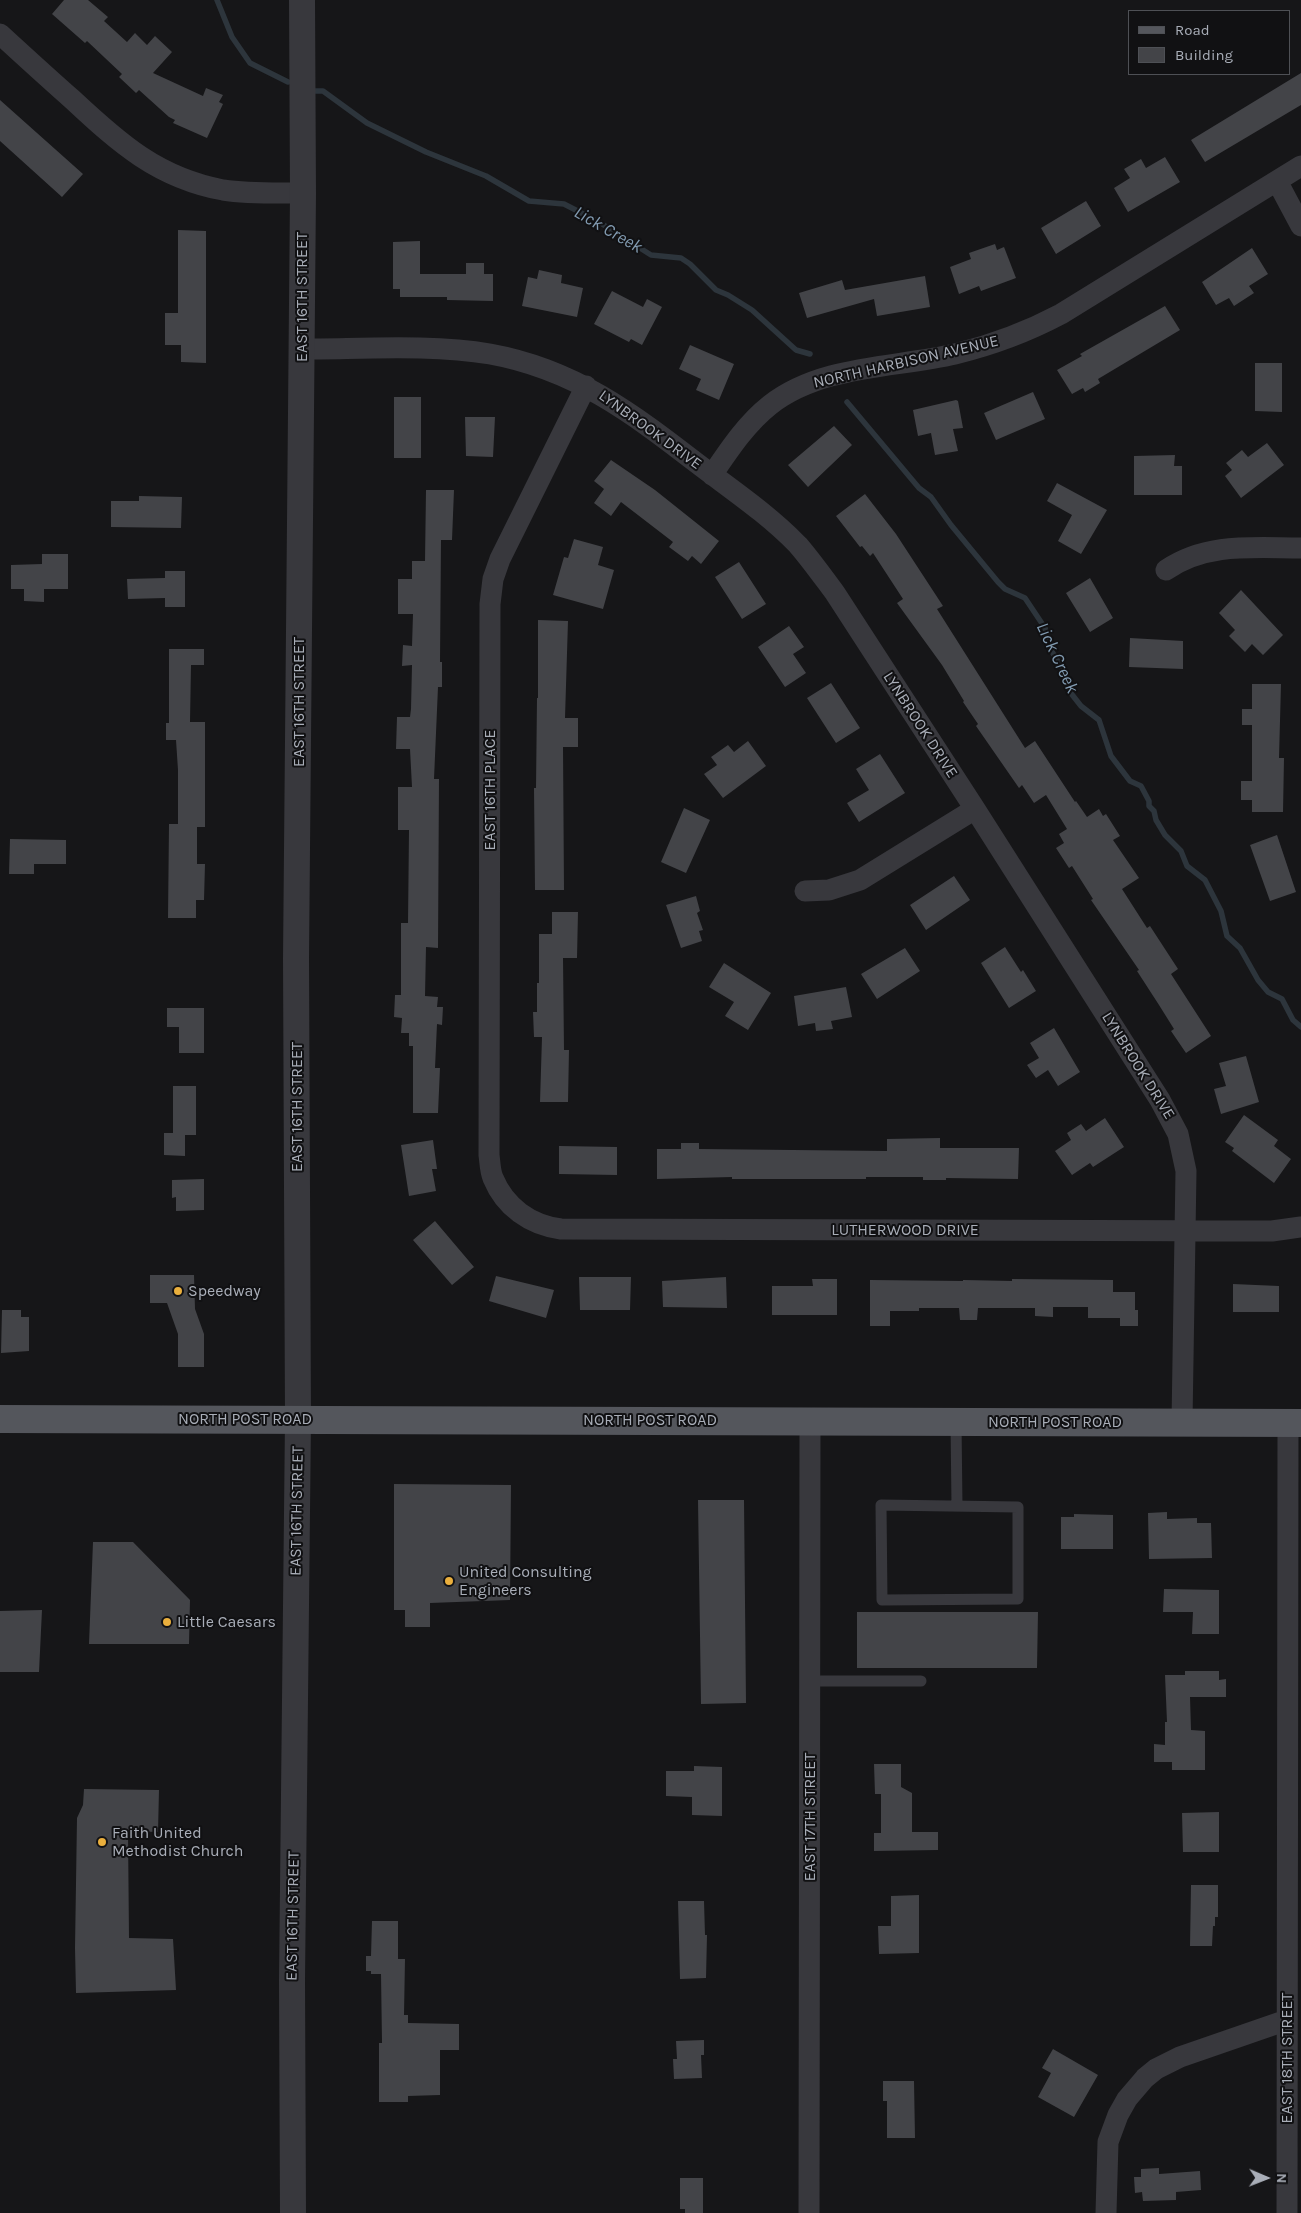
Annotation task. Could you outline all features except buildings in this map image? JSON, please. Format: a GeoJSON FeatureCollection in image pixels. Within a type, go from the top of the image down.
{"type":"FeatureCollection","features":[{"type":"Feature","properties":{"kind":"main road","name":"NORTH POST ROAD"},"geometry":{"type":"LineString","coordinates":[[0,1419],[1294,1423]]}},
{"type":"Feature","properties":{"kind":"street","name":"EAST 16TH STREET"},"geometry":{"type":"LineString","coordinates":[[293,2213],[292,1980],[298,1419],[296,958],[303,193],[302,0]]}},
{"type":"Feature","properties":{"kind":"street"},"geometry":{"type":"LineString","coordinates":[[0,34],[117,141],[155,166],[189,181],[224,190],[303,193]]}},
{"type":"Feature","properties":{"kind":"street","name":"NORTH HARBISON AVENUE"},"geometry":{"type":"LineString","coordinates":[[712,474],[755,418],[791,391],[827,377],[974,350],[1032,329],[1061,314],[1301,166]]}},
{"type":"Feature","properties":{"kind":"street"},"geometry":{"type":"LineString","coordinates":[[1277,181],[1301,226]]}},
{"type":"Feature","properties":{"kind":"street","name":"LYNBROOK DRIVE"},"geometry":{"type":"LineString","coordinates":[[301,349],[478,352],[541,367],[586,386],[634,416],[772,521],[810,559],[975,809],[1170,1117],[1178,1134],[1185,1162],[1182,1422]]}},
{"type":"Feature","properties":{"kind":"street","name":"EAST 16TH PLACE"},"geometry":{"type":"LineString","coordinates":[[514,1209],[508,1203],[493,1177],[489,1155],[490,604],[500,559],[586,386]]}},
{"type":"Feature","properties":{"kind":"street"},"geometry":{"type":"LineString","coordinates":[[1166,570],[1189,557],[1210,550],[1301,548]]}},
{"type":"Feature","properties":{"kind":"street"},"geometry":{"type":"LineString","coordinates":[[805,891],[836,888],[866,878],[975,809]]}},
{"type":"Feature","properties":{"kind":"street","name":"LUTHERWOOD DRIVE"},"geometry":{"type":"LineString","coordinates":[[514,1209],[539,1224],[561,1229],[1272,1231],[1301,1227]]}},
{"type":"Feature","properties":{"kind":"street","name":"EAST 17TH STREET"},"geometry":{"type":"LineString","coordinates":[[809,2213],[810,1421]]}},
{"type":"Feature","properties":{"kind":"street","name":"EAST 18TH STREET"},"geometry":{"type":"LineString","coordinates":[[1287,2213],[1287,2020],[1294,1423]]}},
{"type":"Feature","properties":{"kind":"street"},"geometry":{"type":"LineString","coordinates":[[1106,2213],[1108,2142],[1118,2115],[1127,2098],[1145,2078],[1156,2069],[1180,2057],[1287,2020]]}},
{"type":"Feature","properties":{"kind":"lane"},"geometry":{"type":"LineString","coordinates":[[956,1422],[957,1506]]}},
{"type":"Feature","properties":{"kind":"lane"},"geometry":{"type":"LineString","coordinates":[[881,1505],[957,1506],[1018,1506],[1018,1598],[882,1600],[881,1505]]}},
{"type":"Feature","properties":{"kind":"lane"},"geometry":{"type":"LineString","coordinates":[[810,1681],[921,1681]]}},
{"type":"Feature","properties":{"kind":"waterway","name":"Lick Creek"},"geometry":{"type":"LineString","coordinates":[[217,0],[232,37],[250,63],[288,82]]}},
{"type":"Feature","properties":{"kind":"waterway","name":"Lick Creek"},"geometry":{"type":"LineString","coordinates":[[311,91],[323,91],[367,123],[426,152],[486,176],[529,201],[564,204],[599,222],[651,255],[681,258],[690,264],[716,290],[752,310],[796,350],[810,354]]}},
{"type":"Feature","properties":{"kind":"waterway","name":"Lick Creek"},"geometry":{"type":"LineString","coordinates":[[847,402],[919,488],[931,497],[951,525],[998,582],[1005,589],[1025,598],[1045,628],[1051,650],[1063,670],[1070,692],[1081,706],[1099,720],[1111,756],[1130,781],[1141,786],[1149,801],[1149,806],[1154,811],[1156,820],[1165,835],[1181,851],[1187,866],[1205,880],[1221,911],[1227,936],[1240,948],[1258,980],[1268,992],[1282,999],[1293,1020],[1301,1027]]}},
{"type":"Feature","properties":{"kind":"place","name":"Speedway"},"geometry":{"type":"Point","coordinates":[178,1291]}},
{"type":"Feature","properties":{"kind":"place","name":"United Consulting Engineers"},"geometry":{"type":"Point","coordinates":[449,1581]}},
{"type":"Feature","properties":{"kind":"place","name":"Little Caesars"},"geometry":{"type":"Point","coordinates":[167,1622]}},
{"type":"Feature","properties":{"kind":"place","name":"Faith United Methodist Church"},"geometry":{"type":"Point","coordinates":[102,1842]}}]}
